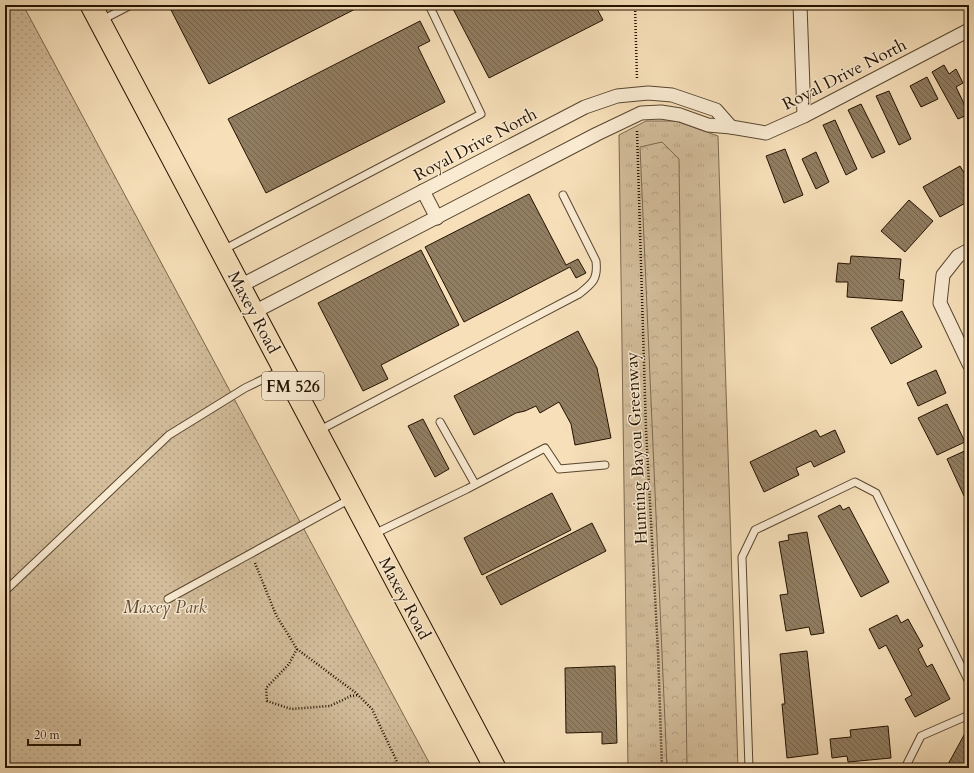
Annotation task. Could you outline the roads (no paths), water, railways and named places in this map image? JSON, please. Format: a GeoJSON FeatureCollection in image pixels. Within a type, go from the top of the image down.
{"type":"FeatureCollection","features":[{"type":"Feature","properties":{"kind":"main road","name":"Maxey Road"},"geometry":{"type":"LineString","coordinates":[[95,13],[495,768]]}},
{"type":"Feature","properties":{"kind":"street"},"geometry":{"type":"LineString","coordinates":[[800,5],[804,116]]}},
{"type":"Feature","properties":{"kind":"street","name":"Royal Drive North"},"geometry":{"type":"LineString","coordinates":[[254,312],[597,134],[641,113],[661,112],[680,115],[708,125],[766,133],[804,116],[969,30]]}},
{"type":"Feature","properties":{"kind":"street","name":"Royal Drive North"},"geometry":{"type":"LineString","coordinates":[[240,286],[585,106],[617,96],[648,93],[672,94],[716,110],[731,127]]}},
{"type":"Feature","properties":{"kind":"street"},"geometry":{"type":"LineString","coordinates":[[423,191],[437,218]]}},
{"type":"Feature","properties":{"kind":"street"},"geometry":{"type":"LineString","coordinates":[[969,250],[958,256],[943,275],[940,303],[969,364]]}},
{"type":"Feature","properties":{"kind":"lane"},"geometry":{"type":"LineString","coordinates":[[95,13],[131,5]]}},
{"type":"Feature","properties":{"kind":"lane"},"geometry":{"type":"LineString","coordinates":[[221,251],[480,114],[429,5]]}},
{"type":"Feature","properties":{"kind":"lane"},"geometry":{"type":"LineString","coordinates":[[317,431],[579,294],[592,284],[597,272],[596,261],[563,195]]}},
{"type":"Feature","properties":{"kind":"lane"},"geometry":{"type":"LineString","coordinates":[[5,591],[169,435],[245,388],[284,368]]}},
{"type":"Feature","properties":{"kind":"lane"},"geometry":{"type":"LineString","coordinates":[[440,422],[475,484]]}},
{"type":"Feature","properties":{"kind":"lane"},"geometry":{"type":"LineString","coordinates":[[372,535],[545,448],[560,469],[605,465]]}},
{"type":"Feature","properties":{"kind":"lane"},"geometry":{"type":"LineString","coordinates":[[749,768],[742,557],[755,530],[854,482],[876,493],[969,682]]}},
{"type":"Feature","properties":{"kind":"lane"},"geometry":{"type":"LineString","coordinates":[[168,599],[352,498]]}},
{"type":"Feature","properties":{"kind":"lane"},"geometry":{"type":"LineString","coordinates":[[905,768],[921,736],[969,715]]}},
{"type":"Feature","properties":{"kind":"park label","name":"Maxey Park"},"geometry":{"type":"Point","coordinates":[165,607]}}]}
